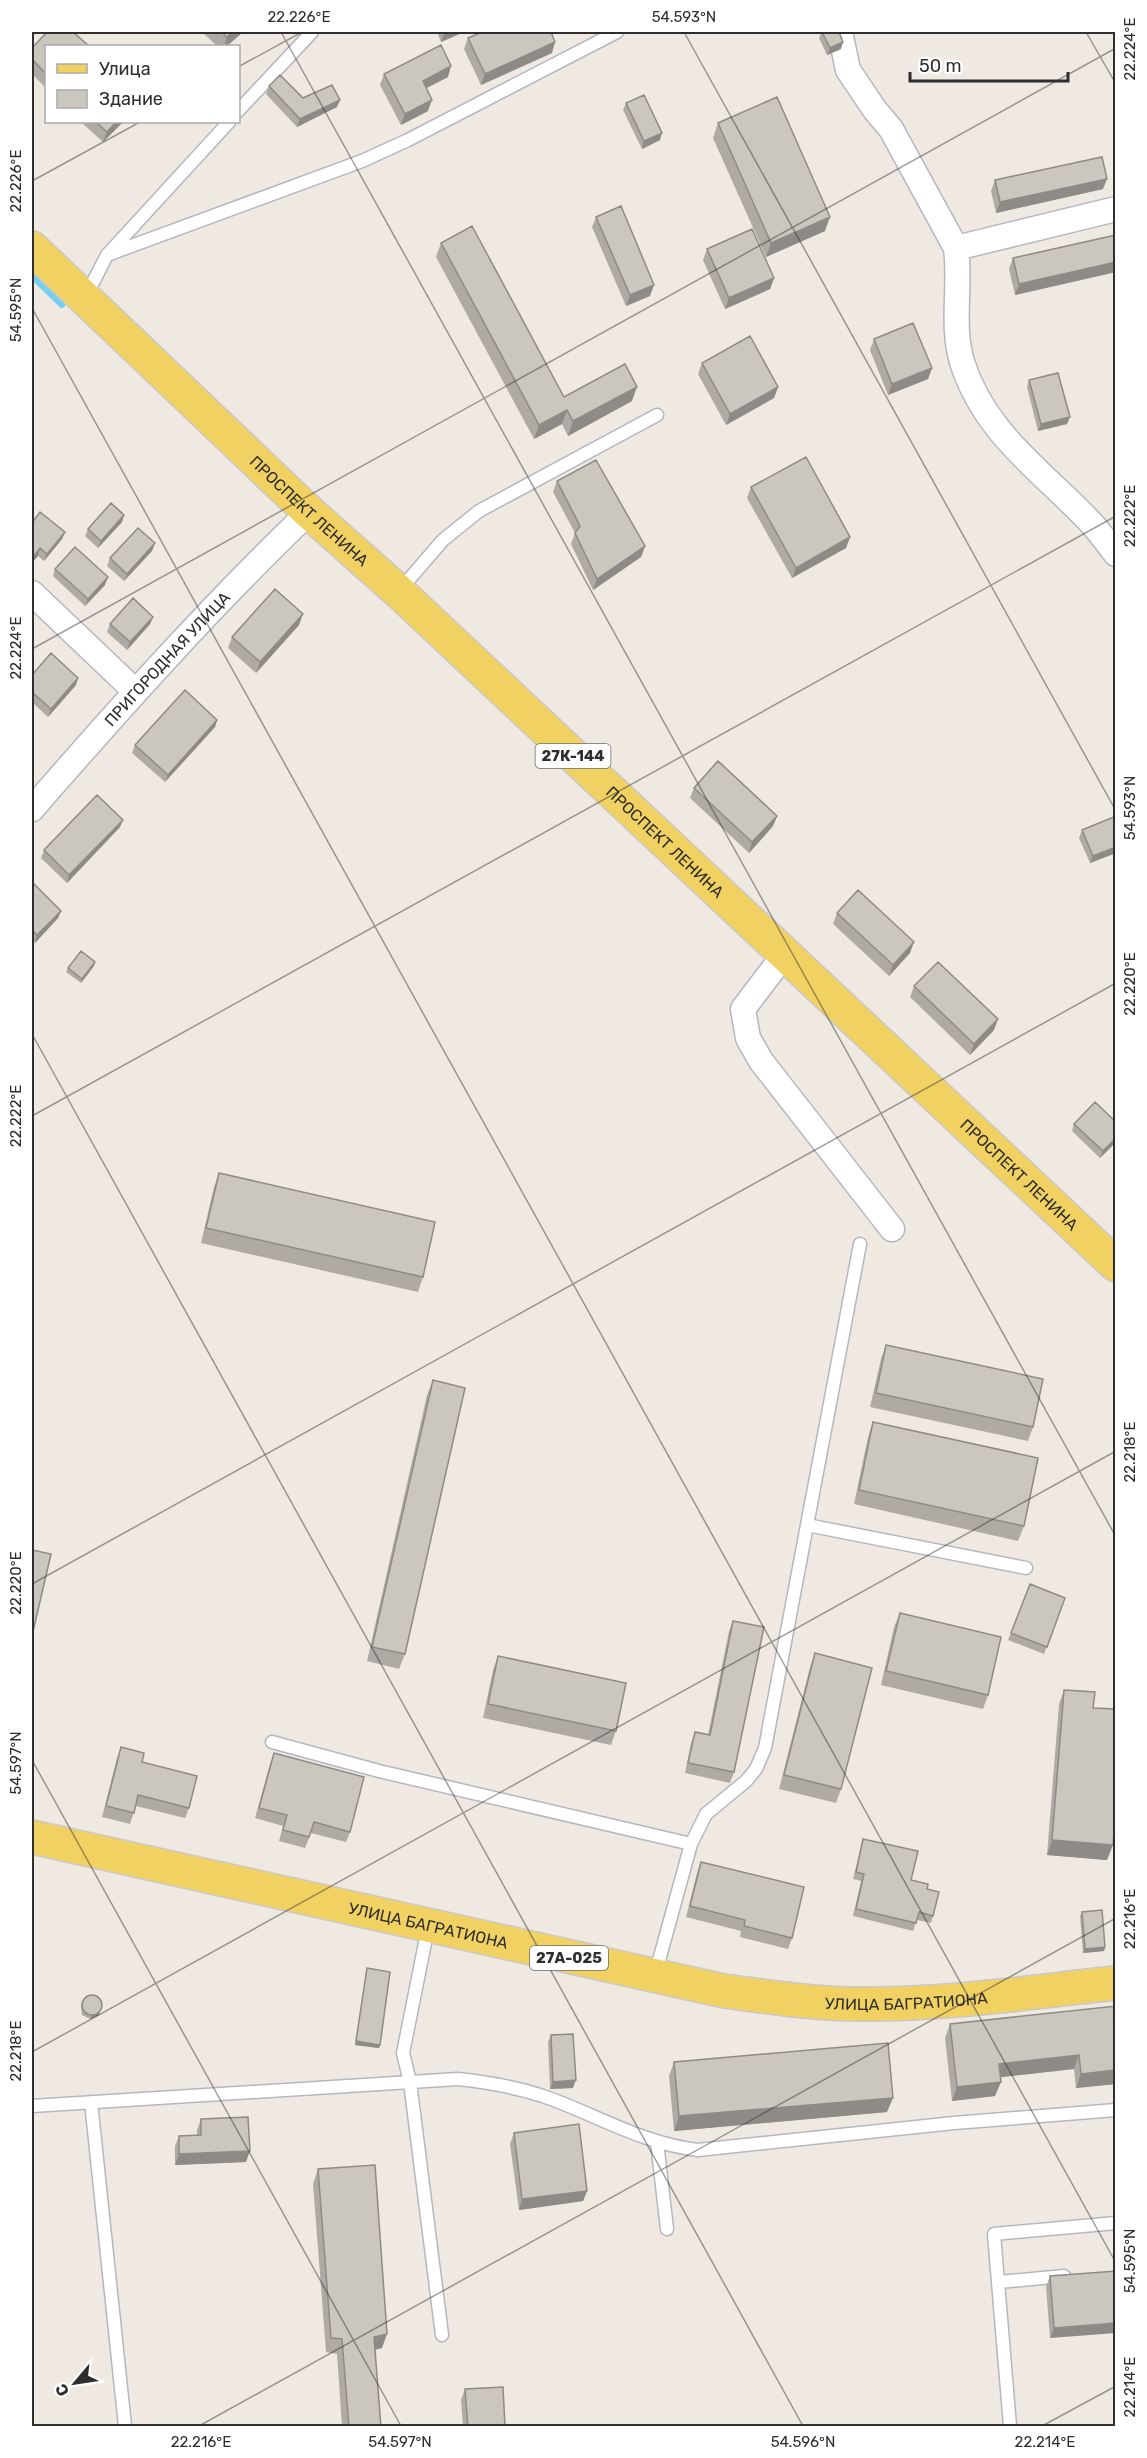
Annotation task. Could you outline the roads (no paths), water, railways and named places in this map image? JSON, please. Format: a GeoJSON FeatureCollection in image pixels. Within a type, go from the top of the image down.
{"type":"FeatureCollection","features":[{"type":"Feature","properties":{"kind":"main road","name":"ПРОСПЕКТ ЛЕНИНА"},"geometry":{"type":"LineString","coordinates":[[32,248],[309,512],[399,591],[1116,1265]]}},
{"type":"Feature","properties":{"kind":"main road","name":"УЛИЦА БАГРАТИОНА"},"geometry":{"type":"LineString","coordinates":[[32,1837],[724,1991],[814,2002],[937,2003],[1116,1983]]}},
{"type":"Feature","properties":{"kind":"street"},"geometry":{"type":"LineString","coordinates":[[840,32],[848,70],[875,111],[891,129],[956,248],[958,268],[955,325],[962,362],[974,391],[992,424],[1094,526],[1116,554]]}},
{"type":"Feature","properties":{"kind":"street"},"geometry":{"type":"LineString","coordinates":[[956,248],[1116,209]]}},
{"type":"Feature","properties":{"kind":"street","name":"ПРИГОРОДНАЯ УЛИЦА"},"geometry":{"type":"LineString","coordinates":[[32,809],[135,691],[253,565],[309,512]]}},
{"type":"Feature","properties":{"kind":"street"},"geometry":{"type":"LineString","coordinates":[[32,594],[135,691]]}},
{"type":"Feature","properties":{"kind":"street"},"geometry":{"type":"LineString","coordinates":[[784,955],[743,1010],[747,1038],[761,1060],[892,1229]]}},
{"type":"Feature","properties":{"kind":"lane"},"geometry":{"type":"LineString","coordinates":[[240,109],[311,32]]}},
{"type":"Feature","properties":{"kind":"lane"},"geometry":{"type":"LineString","coordinates":[[107,255],[362,161],[408,140],[617,32]]}},
{"type":"Feature","properties":{"kind":"lane"},"geometry":{"type":"LineString","coordinates":[[86,297],[107,255],[228,123]]}},
{"type":"Feature","properties":{"kind":"lane"},"geometry":{"type":"LineString","coordinates":[[399,591],[443,540],[479,511],[657,415]]}},
{"type":"Feature","properties":{"kind":"lane"},"geometry":{"type":"LineString","coordinates":[[655,1976],[691,1844],[706,1814],[746,1781],[756,1769],[765,1748],[860,1244]]}},
{"type":"Feature","properties":{"kind":"lane"},"geometry":{"type":"LineString","coordinates":[[807,1525],[1026,1568]]}},
{"type":"Feature","properties":{"kind":"lane"},"geometry":{"type":"LineString","coordinates":[[272,1742],[379,1772],[691,1844]]}},
{"type":"Feature","properties":{"kind":"lane"},"geometry":{"type":"LineString","coordinates":[[428,1926],[403,2053],[410,2082],[442,2335]]}},
{"type":"Feature","properties":{"kind":"lane"},"geometry":{"type":"LineString","coordinates":[[32,2106],[458,2079],[500,2084],[543,2096],[657,2142],[677,2148],[698,2150],[954,2123],[1116,2110]]}},
{"type":"Feature","properties":{"kind":"lane"},"geometry":{"type":"LineString","coordinates":[[91,2102],[125,2427]]}},
{"type":"Feature","properties":{"kind":"lane"},"geometry":{"type":"LineString","coordinates":[[657,2142],[667,2229]]}},
{"type":"Feature","properties":{"kind":"lane"},"geometry":{"type":"LineString","coordinates":[[1010,2427],[994,2234],[1116,2223]]}},
{"type":"Feature","properties":{"kind":"lane"},"geometry":{"type":"LineString","coordinates":[[999,2282],[1080,2274]]}},
{"type":"Feature","properties":{"kind":"waterway"},"geometry":{"type":"LineString","coordinates":[[32,276],[62,305]]}}]}
